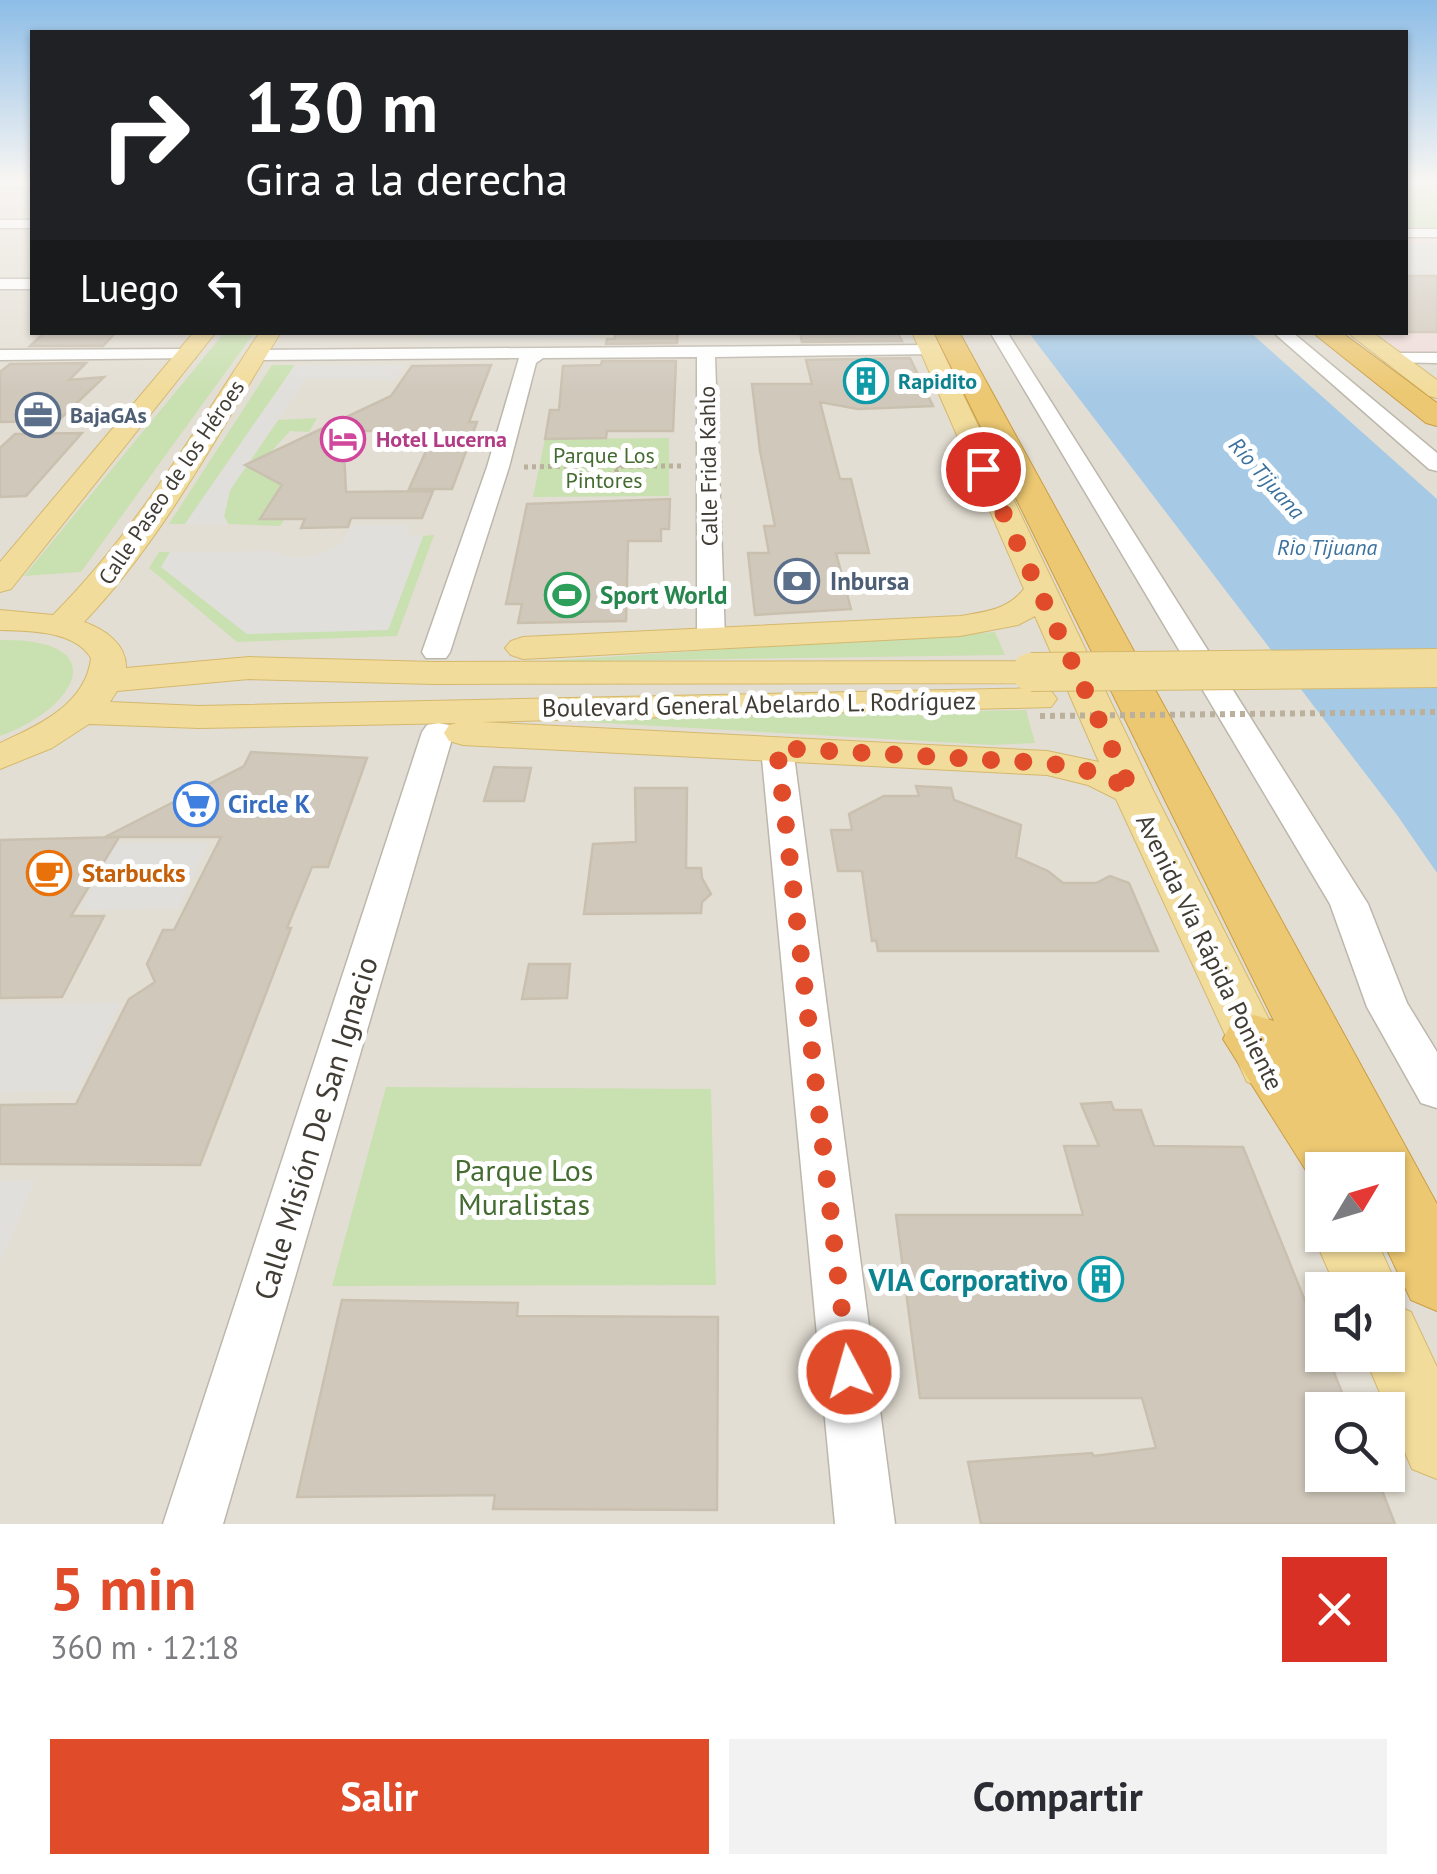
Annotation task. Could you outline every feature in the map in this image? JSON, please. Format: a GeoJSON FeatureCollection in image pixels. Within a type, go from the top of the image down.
{"type":"FeatureCollection","features":[{"type":"Feature","properties":{"kind":"highway"},"geometry":{"type":"LineString","coordinates":[[1329,335],[1437,395]]}},
{"type":"Feature","properties":{"kind":"highway","name":"Avenida Vía Rápida Poniente"},"geometry":{"type":"LineString","coordinates":[[933,338],[987,408],[1373,1152]]}},
{"type":"Feature","properties":{"kind":"highway"},"geometry":{"type":"LineString","coordinates":[[1388,367],[1437,417]]}},
{"type":"Feature","properties":{"kind":"highway"},"geometry":{"type":"LineString","coordinates":[[987,408],[1000,504]]}},
{"type":"Feature","properties":{"kind":"highway"},"geometry":{"type":"LineString","coordinates":[[1254,1039],[1331,1152]]}},
{"type":"Feature","properties":{"kind":"highway"},"geometry":{"type":"LineString","coordinates":[[1405,1213],[1437,1276]]}},
{"type":"Feature","properties":{"kind":"highway"},"geometry":{"type":"LineString","coordinates":[[1398,1252],[1437,1309]]}},
{"type":"Feature","properties":{"kind":"main road"},"geometry":{"type":"LineString","coordinates":[[0,582],[204,335]]}},
{"type":"Feature","properties":{"kind":"main road"},"geometry":{"type":"LineString","coordinates":[[1360,335],[1388,367]]}},
{"type":"Feature","properties":{"kind":"main road","name":"Avenida Vía Rápida Poniente"},"geometry":{"type":"LineString","coordinates":[[933,338],[1000,504],[1132,792],[1254,1039],[1305,1152]]}},
{"type":"Feature","properties":{"kind":"main road","name":"Calle Paseo de los Héroes"},"geometry":{"type":"LineString","coordinates":[[63,624],[90,600],[130,546],[264,344]]}},
{"type":"Feature","properties":{"kind":"main road"},"geometry":{"type":"LineString","coordinates":[[250,668],[436,652],[960,626],[1006,619],[1034,602],[1040,589]]}},
{"type":"Feature","properties":{"kind":"main road"},"geometry":{"type":"LineString","coordinates":[[0,620],[63,624],[86,633],[102,646],[108,662],[105,681],[80,712],[30,745],[0,757]]}},
{"type":"Feature","properties":{"kind":"main road","name":"Boulevard General Abelardo L. Rodríguez"},"geometry":{"type":"LineString","coordinates":[[105,681],[250,668],[434,673],[1038,704],[1437,668]]}},
{"type":"Feature","properties":{"kind":"main road","name":"Boulevard General Abelardo L. Rodríguez"},"geometry":{"type":"LineString","coordinates":[[80,712],[199,717],[1038,704],[1437,692]]}},
{"type":"Feature","properties":{"kind":"main road"},"geometry":{"type":"LineString","coordinates":[[199,717],[1047,763],[1083,768],[1114,779],[1132,792]]}},
{"type":"Feature","properties":{"kind":"main road"},"geometry":{"type":"LineString","coordinates":[[1405,1372],[1437,1444]]}},
{"type":"Feature","properties":{"kind":"street"},"geometry":{"type":"LineString","coordinates":[[0,284],[30,284]]}},
{"type":"Feature","properties":{"kind":"street"},"geometry":{"type":"LineString","coordinates":[[1000,335],[1350,904],[1388,1007],[1437,1090]]}},
{"type":"Feature","properties":{"kind":"street"},"geometry":{"type":"LineString","coordinates":[[1285,335],[1437,464]]}},
{"type":"Feature","properties":{"kind":"street"},"geometry":{"type":"LineString","coordinates":[[264,344],[528,356],[706,353],[826,357],[933,338]]}},
{"type":"Feature","properties":{"kind":"street","name":"Calle Frida Kahlo"},"geometry":{"type":"LineString","coordinates":[[706,353],[711,638]]}},
{"type":"Feature","properties":{"kind":"street"},"geometry":{"type":"LineString","coordinates":[[0,356],[189,354]]}},
{"type":"Feature","properties":{"kind":"street"},"geometry":{"type":"LineString","coordinates":[[436,652],[498,466],[528,356]]}},
{"type":"Feature","properties":{"kind":"street"},"geometry":{"type":"LineString","coordinates":[[1388,367],[1437,358]]}},
{"type":"Feature","properties":{"kind":"street","name":"Calle Misión De San Ignacio"},"geometry":{"type":"LineString","coordinates":[[193,1524],[438,732]]}},
{"type":"Feature","properties":{"kind":"street"},"geometry":{"type":"LineString","coordinates":[[777,748],[866,1524]]}},
{"type":"Feature","properties":{"kind":"path"},"geometry":{"type":"LineString","coordinates":[[498,466],[573,466],[595,458],[616,461],[621,466]]}},
{"type":"Feature","properties":{"kind":"path"},"geometry":{"type":"LineString","coordinates":[[573,466],[574,473],[595,478],[611,476],[621,466],[708,466]]}},
{"type":"Feature","properties":{"kind":"path"},"geometry":{"type":"LineString","coordinates":[[1038,704],[1437,712]]}},
{"type":"Feature","properties":{"kind":"shaded area"},"geometry":{"type":"Polygon","coordinates":[[[0,251],[30,251],[30,335],[1408,335],[1408,251],[1437,251],[1437,1524],[0,1524],[0,251]]]}},
{"type":"Feature","properties":{"kind":"shaded area"},"geometry":{"type":"Polygon","coordinates":[[[1408,251],[1437,251],[1437,354],[1393,352],[1372,335],[1408,335],[1408,251]]]}},
{"type":"Feature","properties":{"kind":"shaded area"},"geometry":{"type":"Polygon","coordinates":[[[1408,251],[1437,251],[1437,276],[1408,276],[1408,251]]]}},
{"type":"Feature","properties":{"kind":"shaded area"},"geometry":{"type":"Polygon","coordinates":[[[428,335],[592,335],[591,339],[426,340],[428,335]]]}},
{"type":"Feature","properties":{"kind":"shaded area"},"geometry":{"type":"Polygon","coordinates":[[[295,365],[403,365],[395,380],[307,378],[230,490],[224,516],[228,524],[185,524],[295,365]]]}},
{"type":"Feature","properties":{"kind":"shaded area"},"geometry":{"type":"Polygon","coordinates":[[[352,525],[411,525],[407,536],[423,536],[388,630],[247,634],[161,567],[170,552],[273,551],[294,558],[317,555],[341,544],[352,525]]]}},
{"type":"Feature","properties":{"kind":"shaded area"},"geometry":{"type":"Polygon","coordinates":[[[115,843],[209,843],[178,908],[80,910],[115,843]]]}},
{"type":"Feature","properties":{"kind":"shaded area"},"geometry":{"type":"Polygon","coordinates":[[[120,1003],[77,1091],[0,1092],[0,1004],[120,1003]]]}},
{"type":"Feature","properties":{"kind":"shaded area"},"geometry":{"type":"Polygon","coordinates":[[[35,1180],[0,1263],[0,1181],[35,1180]]]}},
{"type":"Feature","properties":{"kind":"green space"},"geometry":{"type":"Polygon","coordinates":[[[222,335],[253,335],[81,572],[24,576],[222,335]]]}},
{"type":"Feature","properties":{"kind":"green space"},"geometry":{"type":"Polygon","coordinates":[[[272,365],[295,365],[185,524],[169,524],[272,365]]]}},
{"type":"Feature","properties":{"kind":"green space"},"geometry":{"type":"Polygon","coordinates":[[[317,418],[309,432],[290,431],[256,468],[266,477],[302,492],[277,493],[261,518],[285,519],[280,526],[228,524],[224,516],[230,490],[278,420],[317,418]]]}},
{"type":"Feature","properties":{"kind":"green space","name":"Parque Los Pintores"},"geometry":{"type":"Polygon","coordinates":[[[669,438],[669,496],[533,497],[545,439],[669,438]]]}},
{"type":"Feature","properties":{"kind":"green space"},"geometry":{"type":"Polygon","coordinates":[[[434,535],[397,636],[237,642],[149,568],[159,552],[170,552],[162,566],[388,630],[423,536],[434,535]]]}},
{"type":"Feature","properties":{"kind":"green space"},"geometry":{"type":"Polygon","coordinates":[[[995,632],[1005,655],[529,662],[995,632]]]}},
{"type":"Feature","properties":{"kind":"green space"},"geometry":{"type":"Polygon","coordinates":[[[0,640],[36,642],[59,650],[71,662],[72,677],[65,693],[49,709],[0,736],[0,640]]]}},
{"type":"Feature","properties":{"kind":"green space"},"geometry":{"type":"Polygon","coordinates":[[[1026,710],[1035,743],[993,745],[533,719],[1026,710]]]}},
{"type":"Feature","properties":{"kind":"green space","name":"Parque Los Muralistas"},"geometry":{"type":"Polygon","coordinates":[[[386,1087],[711,1089],[716,1285],[332,1286],[386,1087]]]}},
{"type":"Feature","properties":{"kind":"water","name":"Rio Tijuana"},"geometry":{"type":"Polygon","coordinates":[[[1031,335],[1253,335],[1437,499],[1437,873],[1397,815],[1031,335]]]}},
{"type":"Feature","properties":{"kind":"building"},"geometry":{"type":"Polygon","coordinates":[[[1408,276],[1437,276],[1437,332],[1408,332],[1408,276]]]}},
{"type":"Feature","properties":{"kind":"building"},"geometry":{"type":"Polygon","coordinates":[[[42,335],[113,335],[103,346],[30,346],[42,335]]]}},
{"type":"Feature","properties":{"kind":"building"},"geometry":{"type":"Polygon","coordinates":[[[615,335],[678,335],[677,343],[606,344],[607,339],[615,339],[615,335]]]}},
{"type":"Feature","properties":{"kind":"building"},"geometry":{"type":"Polygon","coordinates":[[[801,335],[899,335],[902,341],[802,342],[801,335]]]}},
{"type":"Feature","properties":{"kind":"building"},"geometry":{"type":"Polygon","coordinates":[[[910,358],[933,406],[858,409],[820,402],[840,479],[851,479],[869,553],[836,553],[851,609],[755,615],[748,553],[769,553],[764,526],[775,526],[752,384],[812,384],[806,360],[910,358]]]}},
{"type":"Feature","properties":{"kind":"building"},"geometry":{"type":"Polygon","coordinates":[[[602,361],[676,361],[673,431],[607,431],[606,438],[545,439],[550,410],[559,410],[563,366],[601,365],[602,361]]]}},
{"type":"Feature","properties":{"kind":"building"},"geometry":{"type":"Polygon","coordinates":[[[86,363],[69,380],[104,377],[58,421],[0,422],[0,372],[10,364],[86,363]]]}},
{"type":"Feature","properties":{"kind":"building"},"geometry":{"type":"Polygon","coordinates":[[[491,365],[469,422],[477,422],[452,489],[409,489],[435,431],[343,431],[346,492],[433,491],[422,518],[351,518],[348,527],[301,528],[305,519],[260,519],[282,485],[245,465],[391,396],[412,366],[491,365]]]}},
{"type":"Feature","properties":{"kind":"building"},"geometry":{"type":"Polygon","coordinates":[[[82,433],[26,496],[0,497],[0,448],[15,434],[82,433]]]}},
{"type":"Feature","properties":{"kind":"building"},"geometry":{"type":"Polygon","coordinates":[[[670,499],[669,529],[661,529],[661,541],[628,541],[626,621],[518,623],[522,604],[506,604],[527,504],[670,499]]]}},
{"type":"Feature","properties":{"kind":"building"},"geometry":{"type":"Polygon","coordinates":[[[251,752],[367,758],[328,867],[312,867],[200,1165],[0,1164],[0,1105],[76,1104],[129,999],[155,982],[147,964],[163,930],[174,930],[221,837],[105,837],[244,766],[251,752]]]}},
{"type":"Feature","properties":{"kind":"building"},"geometry":{"type":"Polygon","coordinates":[[[494,767],[531,768],[524,801],[484,801],[494,767]]]}},
{"type":"Feature","properties":{"kind":"building"},"geometry":{"type":"Polygon","coordinates":[[[916,786],[951,788],[954,800],[1021,825],[1016,857],[1048,871],[1063,883],[1096,883],[1110,876],[1129,883],[1158,951],[878,951],[876,940],[872,941],[862,871],[838,871],[831,830],[852,830],[849,814],[884,796],[919,796],[916,786]]]}},
{"type":"Feature","properties":{"kind":"building"},"geometry":{"type":"Polygon","coordinates":[[[635,788],[687,788],[686,868],[701,868],[711,894],[702,902],[701,913],[584,914],[593,844],[636,842],[635,788]]]}},
{"type":"Feature","properties":{"kind":"building"},"geometry":{"type":"Polygon","coordinates":[[[119,837],[71,916],[104,916],[62,997],[0,998],[0,840],[119,837]]]}},
{"type":"Feature","properties":{"kind":"building"},"geometry":{"type":"Polygon","coordinates":[[[529,964],[570,964],[567,998],[522,999],[529,964]]]}},
{"type":"Feature","properties":{"kind":"building","name":"VIA Corporativo"},"geometry":{"type":"Polygon","coordinates":[[[1111,1102],[1114,1110],[1141,1110],[1154,1146],[1243,1147],[1305,1301],[1305,1372],[1334,1372],[1342,1392],[1305,1392],[1305,1492],[1383,1492],[1395,1524],[981,1524],[968,1462],[1092,1453],[1094,1456],[1156,1448],[1142,1398],[920,1398],[896,1215],[1083,1215],[1064,1146],[1099,1146],[1081,1104],[1111,1102]]]}},
{"type":"Feature","properties":{"kind":"building"},"geometry":{"type":"Polygon","coordinates":[[[342,1300],[518,1303],[517,1316],[718,1317],[717,1510],[493,1509],[495,1495],[297,1497],[342,1300]]]}},
{"type":"Feature","properties":{"kind":"place","name":"Rapidito"},"geometry":{"type":"Point","coordinates":[866,381]}},
{"type":"Feature","properties":{"kind":"place","name":"BajaGAs"},"geometry":{"type":"Point","coordinates":[38,415]}},
{"type":"Feature","properties":{"kind":"place","name":"Hotel Lucerna"},"geometry":{"type":"Point","coordinates":[343,439]}},
{"type":"Feature","properties":{"kind":"place","name":"Inbursa"},"geometry":{"type":"Point","coordinates":[797,581]}},
{"type":"Feature","properties":{"kind":"place","name":"Sport World"},"geometry":{"type":"Point","coordinates":[567,595]}},
{"type":"Feature","properties":{"kind":"place","name":"Circle K"},"geometry":{"type":"Point","coordinates":[196,804]}},
{"type":"Feature","properties":{"kind":"place","name":"Starbucks"},"geometry":{"type":"Point","coordinates":[49,873]}},
{"type":"Feature","properties":{"kind":"place","name":"VIA Corporativo"},"geometry":{"type":"Point","coordinates":[1101,1279]}},
{"type":"Feature","properties":{"kind":"route"},"geometry":{"type":"LineString","coordinates":[[849,1372],[777,748],[1047,763],[1083,768],[1114,779],[1132,792],[983,469]]}},
{"type":"Feature","properties":{"kind":"water label","name":"Río Tijuana"},"geometry":{"type":"Point","coordinates":[1267,478]}}]}
